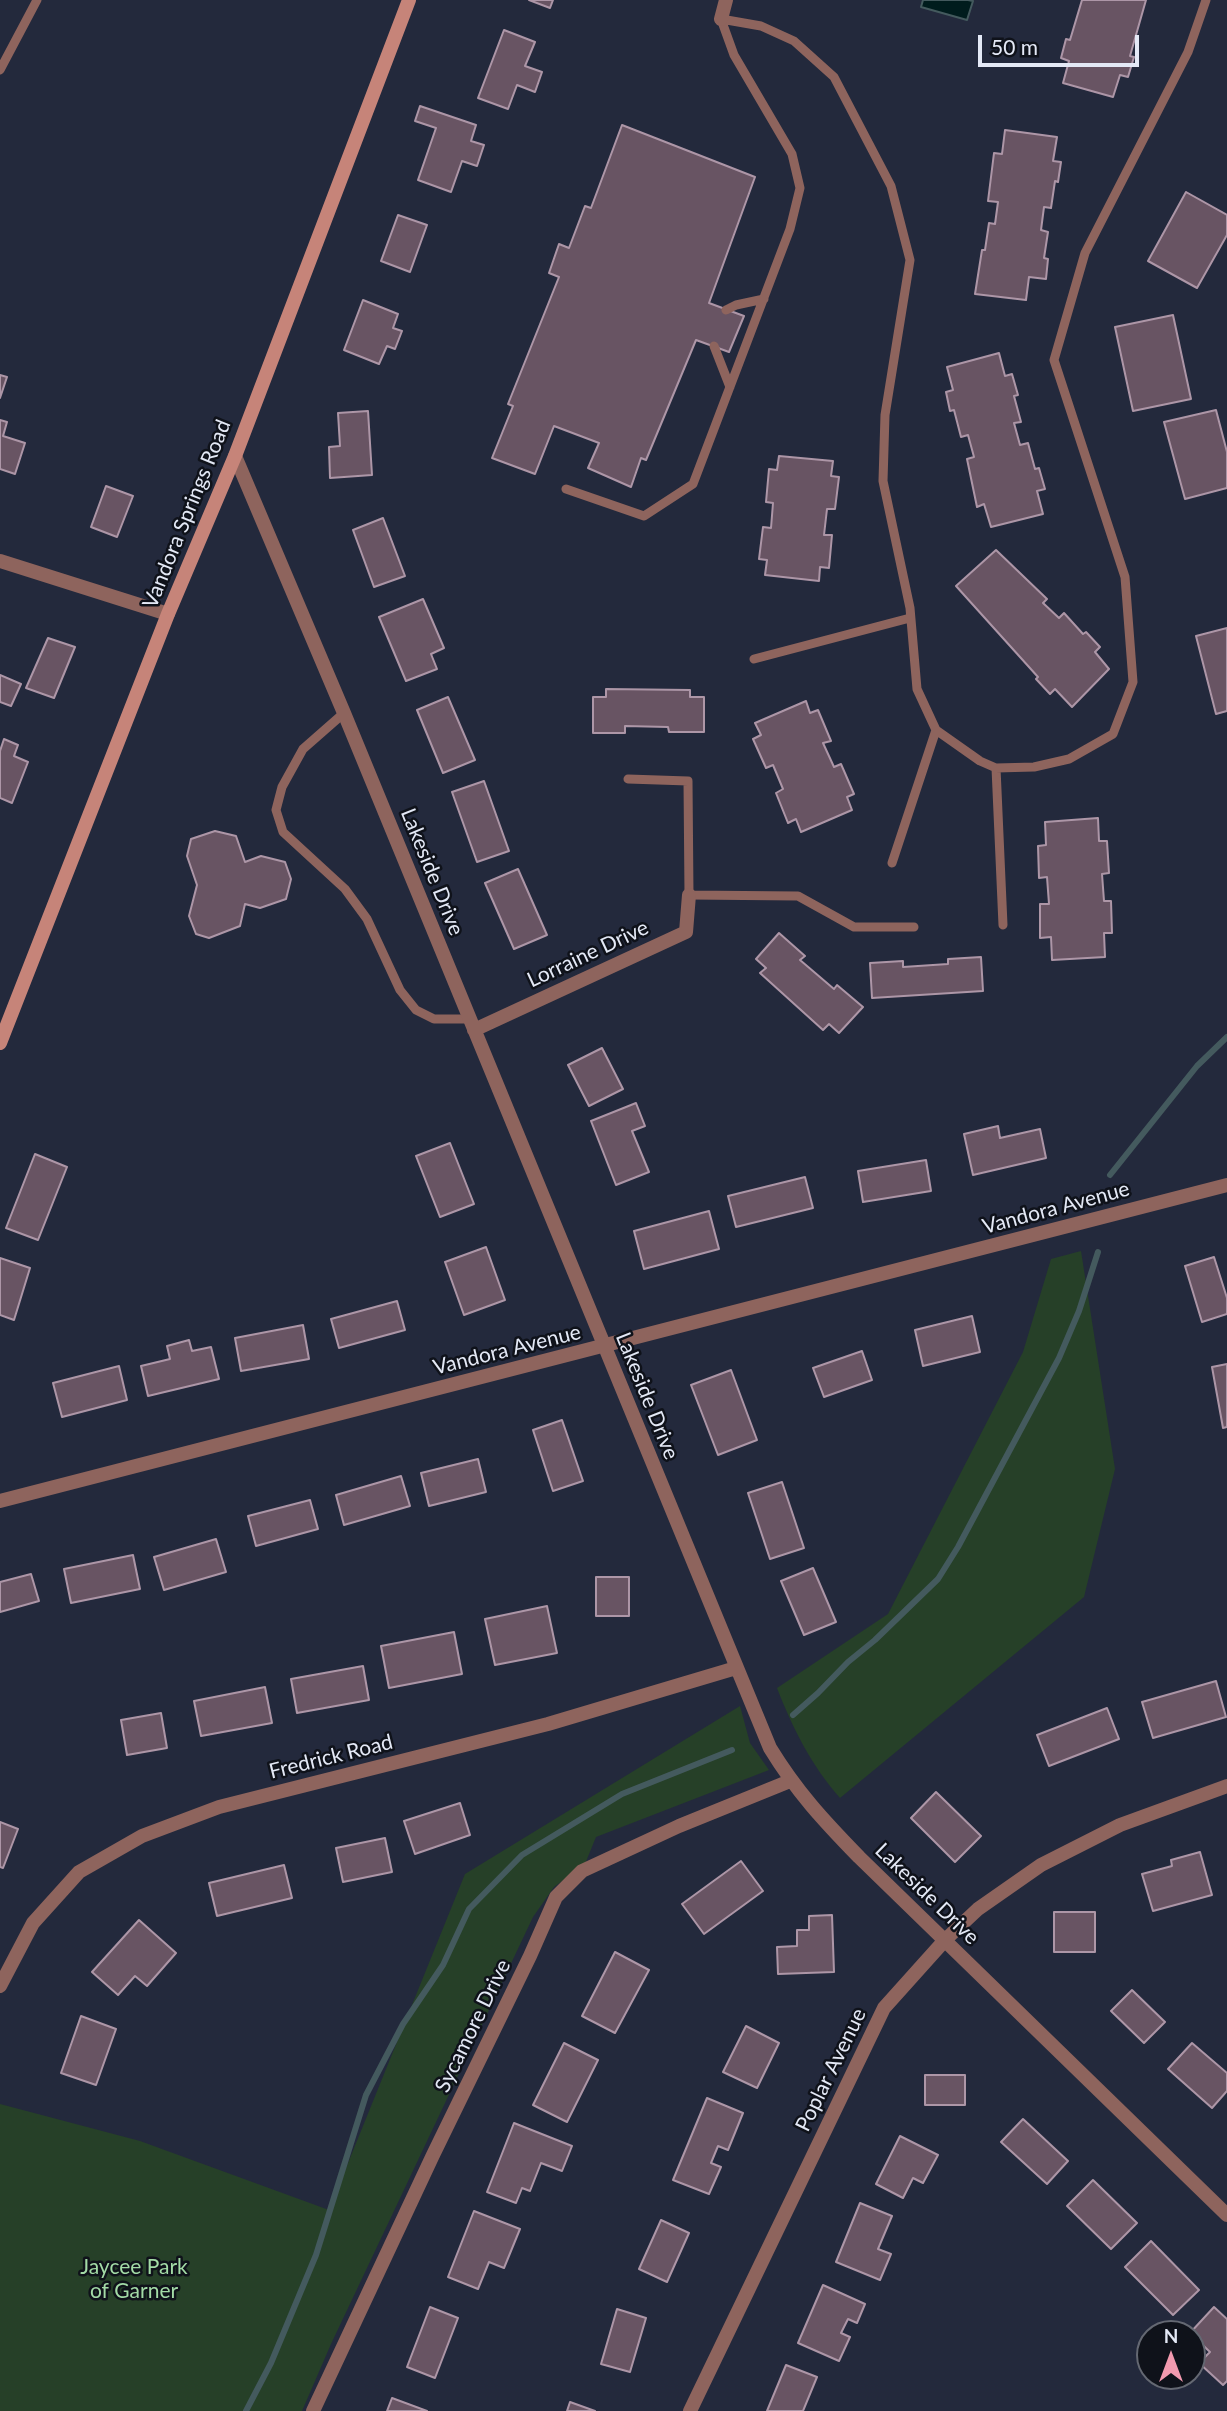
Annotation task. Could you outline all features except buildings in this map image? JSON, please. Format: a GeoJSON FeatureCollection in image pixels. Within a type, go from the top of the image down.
{"type":"FeatureCollection","features":[{"type":"Feature","properties":{"kind":"street","name":"Vandora Springs Road"},"geometry":{"type":"LineString","coordinates":[[0,1043],[169,614],[235,456],[409,0]]}},
{"type":"Feature","properties":{"kind":"street"},"geometry":{"type":"LineString","coordinates":[[721,19],[726,0]]}},
{"type":"Feature","properties":{"kind":"street","name":"Lakeside Drive"},"geometry":{"type":"LineString","coordinates":[[235,456],[344,713],[770,1748],[790,1781],[811,1808],[1227,2215]]}},
{"type":"Feature","properties":{"kind":"street"},"geometry":{"type":"LineString","coordinates":[[0,561],[169,614]]}},
{"type":"Feature","properties":{"kind":"street","name":"Lorraine Drive"},"geometry":{"type":"LineString","coordinates":[[471,1024],[686,932],[689,895]]}},
{"type":"Feature","properties":{"kind":"street","name":"Vandora Avenue"},"geometry":{"type":"LineString","coordinates":[[0,1501],[1227,1185]]}},
{"type":"Feature","properties":{"kind":"street","name":"Fredrick Road"},"geometry":{"type":"LineString","coordinates":[[0,1986],[33,1923],[79,1872],[142,1836],[219,1807],[548,1724],[736,1668]]}},
{"type":"Feature","properties":{"kind":"street","name":"Sycamore Drive"},"geometry":{"type":"LineString","coordinates":[[313,2411],[556,1897],[582,1871],[679,1826],[790,1781]]}},
{"type":"Feature","properties":{"kind":"street","name":"Poplar Avenue"},"geometry":{"type":"LineString","coordinates":[[690,2411],[884,2008],[945,1940],[978,1909],[1041,1866],[1120,1825],[1227,1786]]}},
{"type":"Feature","properties":{"kind":"lane"},"geometry":{"type":"LineString","coordinates":[[0,70],[37,0]]}},
{"type":"Feature","properties":{"kind":"lane"},"geometry":{"type":"LineString","coordinates":[[566,489],[644,516],[693,484],[790,229],[800,188],[792,154],[734,55],[721,19],[761,26],[794,40],[834,78],[891,186],[910,260],[885,415],[883,481],[910,618],[917,689],[936,730],[980,761],[996,768],[1034,767],[1069,759],[1113,734],[1133,681],[1125,577],[1054,360],[1085,253],[1188,52],[1206,0]]}},
{"type":"Feature","properties":{"kind":"lane"},"geometry":{"type":"LineString","coordinates":[[726,310],[764,299]]}},
{"type":"Feature","properties":{"kind":"lane"},"geometry":{"type":"LineString","coordinates":[[714,346],[730,387]]}},
{"type":"Feature","properties":{"kind":"lane"},"geometry":{"type":"LineString","coordinates":[[754,659],[910,618]]}},
{"type":"Feature","properties":{"kind":"lane"},"geometry":{"type":"LineString","coordinates":[[344,713],[303,749],[282,787],[276,810],[283,832],[345,889],[367,919],[400,990],[416,1010],[434,1019],[471,1024]]}},
{"type":"Feature","properties":{"kind":"lane"},"geometry":{"type":"LineString","coordinates":[[892,863],[936,730]]}},
{"type":"Feature","properties":{"kind":"lane"},"geometry":{"type":"LineString","coordinates":[[996,768],[1003,925]]}},
{"type":"Feature","properties":{"kind":"lane"},"geometry":{"type":"LineString","coordinates":[[628,779],[688,781],[689,895],[799,896],[854,928],[915,927]]}},
{"type":"Feature","properties":{"kind":"green space"},"geometry":{"type":"Polygon","coordinates":[[[1081,1251],[1115,1469],[1084,1597],[840,1798],[820,1773],[804,1746],[777,1688],[888,1614],[1023,1352],[1051,1259],[1081,1251]]]}},
{"type":"Feature","properties":{"kind":"green space","name":"Jaycee Park of Garner"},"geometry":{"type":"Polygon","coordinates":[[[740,1706],[750,1743],[769,1770],[596,1837],[585,1864],[554,1887],[533,1917],[331,2344],[302,2411],[0,2411],[0,2104],[140,2141],[329,2210],[465,1874],[740,1706]]]}},
{"type":"Feature","properties":{"kind":"shaded area"},"geometry":{"type":"Polygon","coordinates":[[[923,0],[973,1],[967,20],[921,7],[923,0]]]}},
{"type":"Feature","properties":{"kind":"waterway"},"geometry":{"type":"LineString","coordinates":[[1110,1175],[1197,1066],[1227,1037]]}},
{"type":"Feature","properties":{"kind":"waterway"},"geometry":{"type":"LineString","coordinates":[[793,1715],[938,1579],[958,1547],[1059,1358],[1079,1311],[1098,1252]]}},
{"type":"Feature","properties":{"kind":"waterway"},"geometry":{"type":"LineString","coordinates":[[246,2411],[271,2363],[316,2255],[366,2095],[403,2024],[443,1965],[469,1909],[522,1855],[622,1794],[732,1750]]}}]}
